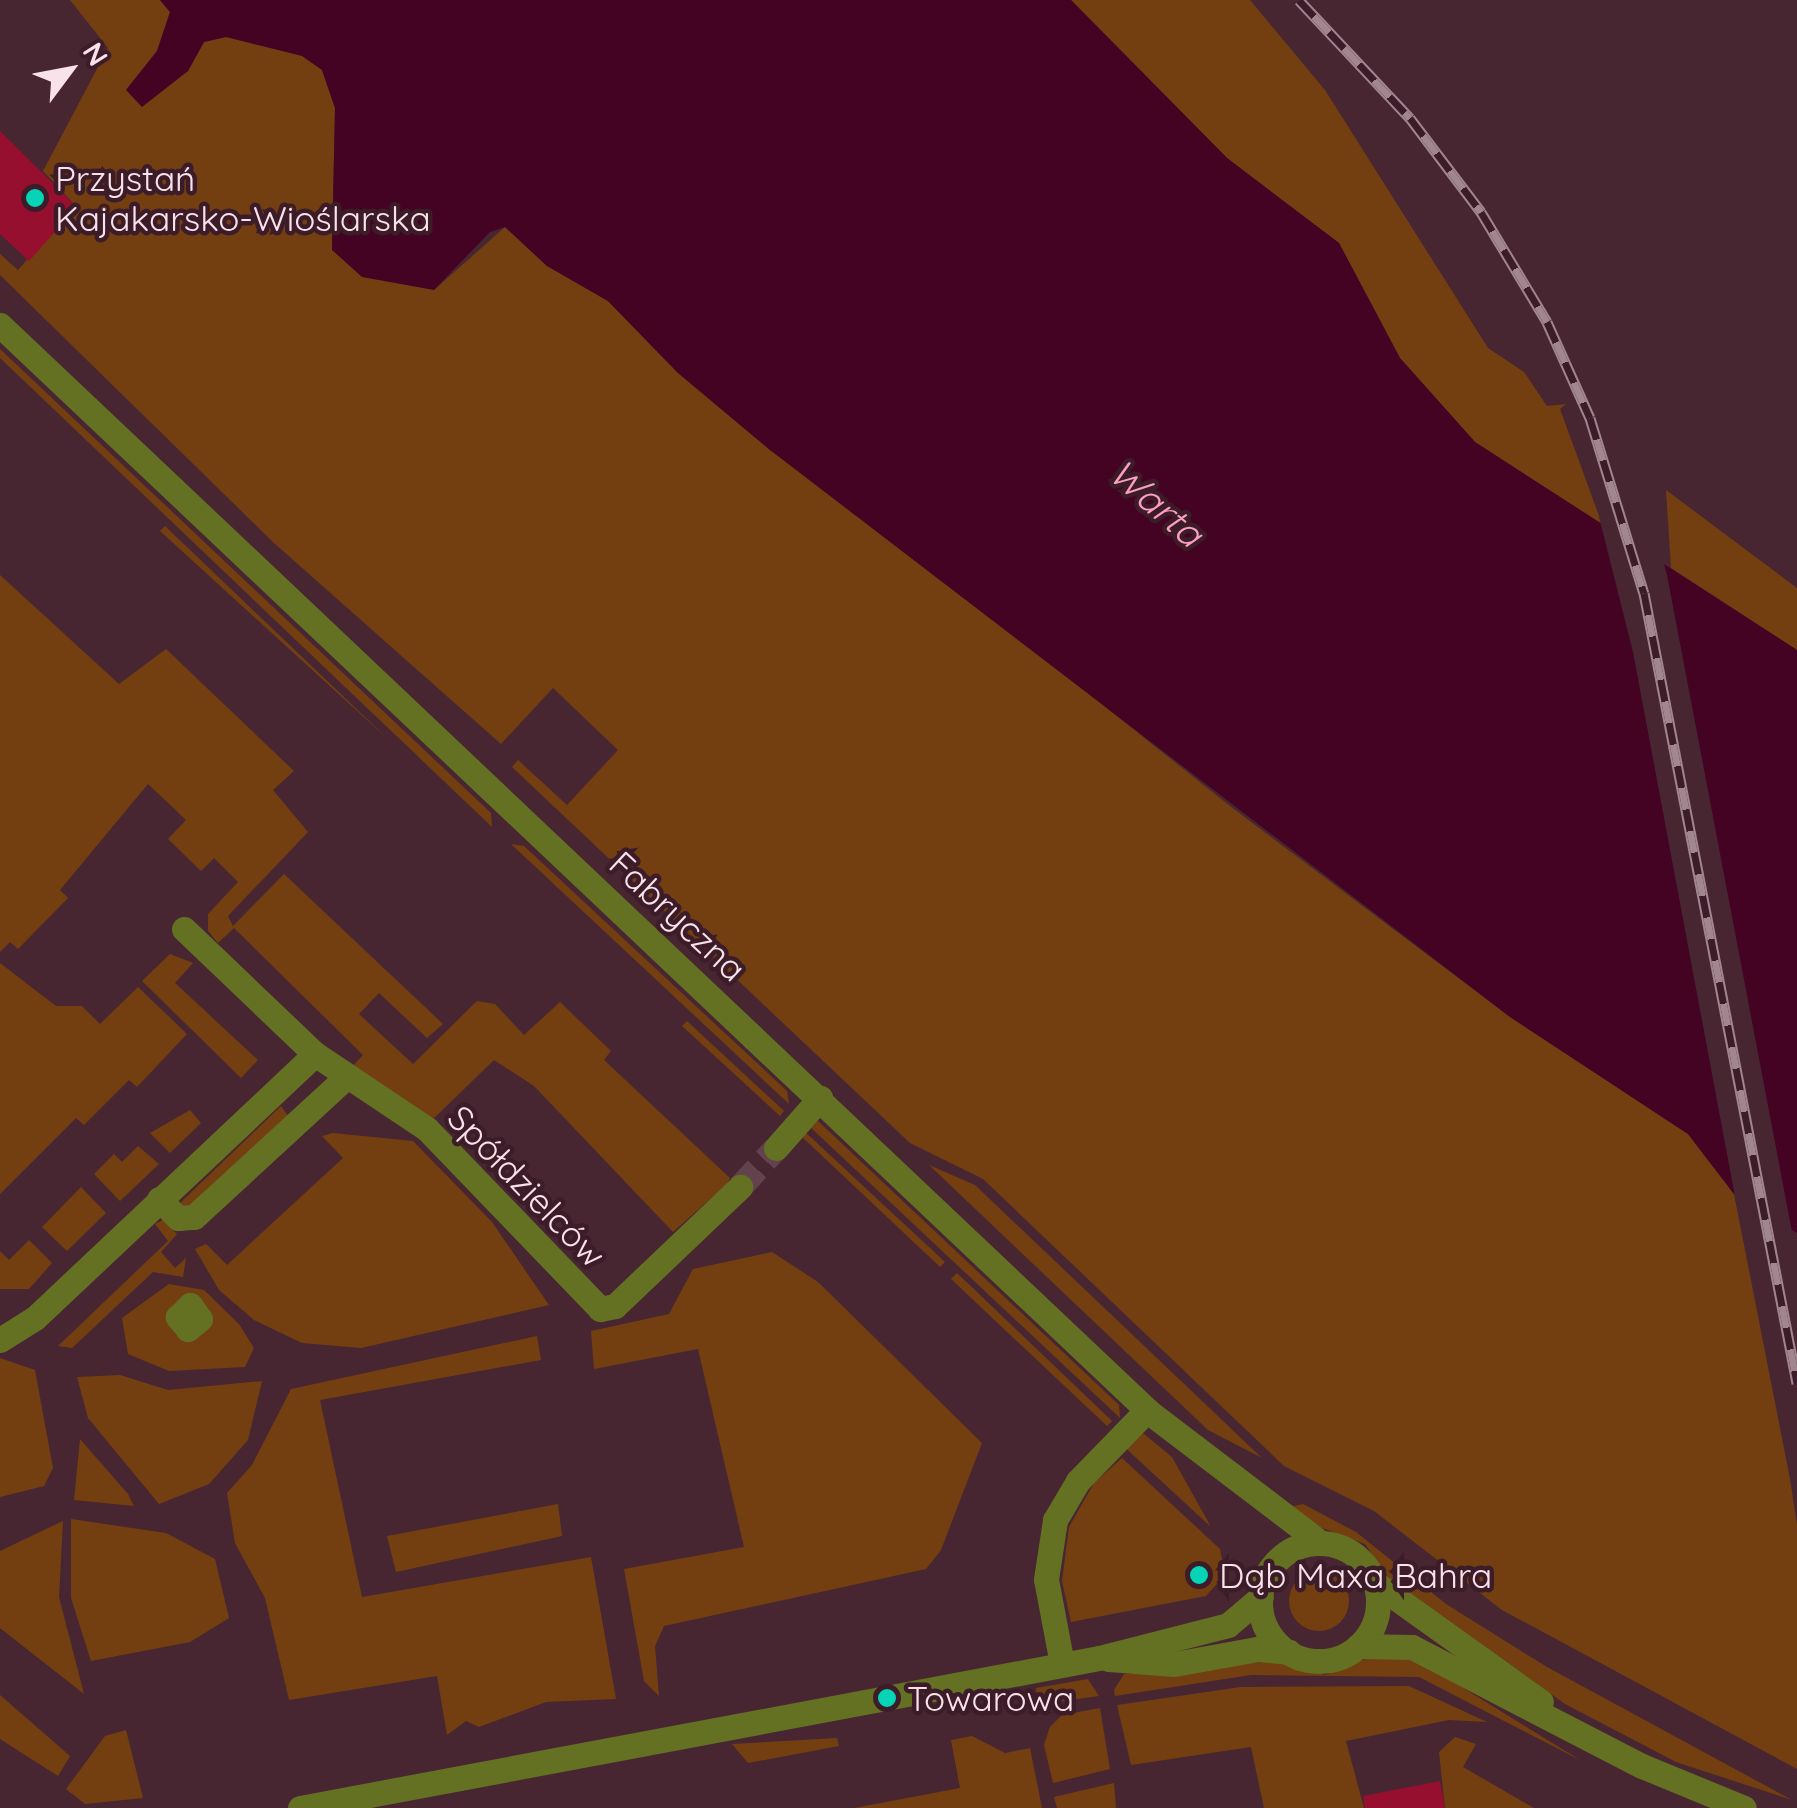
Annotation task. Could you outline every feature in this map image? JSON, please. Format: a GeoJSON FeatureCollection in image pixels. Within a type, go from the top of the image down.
{"type":"FeatureCollection","features":[{"type":"Feature","properties":{"kind":"street","name":"Fabryczna"},"geometry":{"type":"LineString","coordinates":[[0,325],[1147,1410],[1321,1543]]}},
{"type":"Feature","properties":{"kind":"street","name":"Spółdzielców"},"geometry":{"type":"LineString","coordinates":[[184,929],[344,1079],[426,1129],[600,1309],[615,1306],[740,1188]]}},
{"type":"Feature","properties":{"kind":"street"},"geometry":{"type":"LineString","coordinates":[[0,1340],[35,1318],[315,1054]]}},
{"type":"Feature","properties":{"kind":"street"},"geometry":{"type":"LineString","coordinates":[[159,1199],[178,1218],[194,1217],[344,1079]]}},
{"type":"Feature","properties":{"kind":"street"},"geometry":{"type":"LineString","coordinates":[[776,1148],[820,1098]]}},
{"type":"Feature","properties":{"kind":"street"},"geometry":{"type":"LineString","coordinates":[[1062,1664],[1046,1579],[1055,1520],[1078,1481],[1147,1410]]}},
{"type":"Feature","properties":{"kind":"street"},"geometry":{"type":"LineString","coordinates":[[300,1808],[1100,1658],[1228,1625],[1260,1597],[1282,1556],[1321,1543],[1352,1553],[1375,1584],[1568,1725]]}},
{"type":"Feature","properties":{"kind":"street"},"geometry":{"type":"LineString","coordinates":[[1358,1646],[1375,1620],[1375,1584]]}},
{"type":"Feature","properties":{"kind":"street"},"geometry":{"type":"LineString","coordinates":[[1260,1597],[1267,1628],[1288,1652]]}},
{"type":"Feature","properties":{"kind":"street"},"geometry":{"type":"LineString","coordinates":[[1100,1658],[1174,1664],[1257,1648],[1324,1660],[1358,1646],[1412,1646],[1744,1808]]}},
{"type":"Feature","properties":{"kind":"shaded area"},"geometry":{"type":"Polygon","coordinates":[[[70,0],[160,0],[170,12],[157,51],[126,90],[188,71],[204,42],[226,37],[302,55],[322,70],[335,108],[332,250],[434,290],[505,227],[547,266],[608,301],[678,373],[770,450],[851,505],[1230,806],[1510,1017],[1688,1134],[1734,1194],[1790,1479],[1797,1525],[1797,1769],[1502,1610],[1374,1511],[1284,1466],[983,1179],[910,1143],[512,767],[518,760],[567,805],[618,750],[553,688],[501,744],[274,543],[0,275],[0,254],[18,270],[75,205],[43,171],[108,48],[70,0]]]}},
{"type":"Feature","properties":{"kind":"shaded area"},"geometry":{"type":"Polygon","coordinates":[[[1071,0],[1250,0],[1325,90],[1488,348],[1524,372],[1547,406],[1566,404],[1560,409],[1602,524],[1475,442],[1400,358],[1339,243],[1227,158],[1071,0]]]}},
{"type":"Feature","properties":{"kind":"shaded area"},"geometry":{"type":"Polygon","coordinates":[[[0,349],[491,813],[492,827],[0,358],[0,349]]]}},
{"type":"Feature","properties":{"kind":"shaded area"},"geometry":{"type":"Polygon","coordinates":[[[1666,490],[1797,588],[1797,650],[1671,568],[1666,490]]]}},
{"type":"Feature","properties":{"kind":"shaded area"},"geometry":{"type":"Polygon","coordinates":[[[165,526],[390,741],[160,531],[165,526]]]}},
{"type":"Feature","properties":{"kind":"shaded area"},"geometry":{"type":"Polygon","coordinates":[[[0,575],[119,684],[166,649],[294,771],[273,790],[308,832],[228,916],[233,926],[284,874],[443,1024],[427,1038],[379,993],[359,1014],[413,1064],[477,1001],[495,1004],[524,1035],[560,1002],[611,1051],[604,1060],[730,1178],[727,1184],[673,1232],[534,1086],[494,1060],[432,1120],[348,1071],[363,1055],[234,928],[218,943],[208,931],[208,914],[238,882],[214,858],[201,871],[168,839],[186,820],[148,784],[60,890],[68,898],[18,949],[10,942],[0,952],[0,575]]]}},
{"type":"Feature","properties":{"kind":"shaded area"},"geometry":{"type":"Polygon","coordinates":[[[511,844],[524,846],[787,1091],[789,1104],[511,844]]]}},
{"type":"Feature","properties":{"kind":"shaded area"},"geometry":{"type":"Polygon","coordinates":[[[170,954],[193,963],[175,983],[258,1060],[241,1078],[142,981],[170,954]]]}},
{"type":"Feature","properties":{"kind":"shaded area"},"geometry":{"type":"Polygon","coordinates":[[[0,963],[56,1006],[82,1006],[100,1024],[138,987],[187,1034],[137,1087],[129,1080],[84,1125],[76,1118],[0,1194],[0,963]]]}},
{"type":"Feature","properties":{"kind":"shaded area"},"geometry":{"type":"Polygon","coordinates":[[[687,1021],[784,1111],[780,1116],[682,1026],[687,1021]]]}},
{"type":"Feature","properties":{"kind":"shaded area"},"geometry":{"type":"Polygon","coordinates":[[[281,1106],[288,1116],[189,1208],[179,1204],[281,1106]]]}},
{"type":"Feature","properties":{"kind":"shaded area"},"geometry":{"type":"Polygon","coordinates":[[[190,1110],[201,1123],[170,1153],[150,1133],[190,1110]]]}},
{"type":"Feature","properties":{"kind":"shaded area"},"geometry":{"type":"Polygon","coordinates":[[[818,1121],[1119,1405],[1120,1418],[808,1125],[818,1121]]]}},
{"type":"Feature","properties":{"kind":"shaded area"},"geometry":{"type":"Polygon","coordinates":[[[803,1130],[945,1262],[940,1267],[799,1134],[803,1130]]]}},
{"type":"Feature","properties":{"kind":"shaded area"},"geometry":{"type":"Polygon","coordinates":[[[333,1133],[413,1141],[492,1222],[549,1305],[361,1348],[302,1343],[254,1320],[219,1290],[195,1249],[206,1244],[227,1265],[343,1158],[322,1136],[333,1133]]]}},
{"type":"Feature","properties":{"kind":"shaded area"},"geometry":{"type":"Polygon","coordinates":[[[138,1146],[159,1164],[120,1201],[94,1174],[114,1154],[122,1162],[138,1146]]]}},
{"type":"Feature","properties":{"kind":"shaded area"},"geometry":{"type":"Polygon","coordinates":[[[929,1165],[975,1185],[1262,1458],[1208,1430],[929,1165]]]}},
{"type":"Feature","properties":{"kind":"shaded area"},"geometry":{"type":"Polygon","coordinates":[[[81,1187],[106,1213],[67,1251],[42,1227],[81,1187]]]}},
{"type":"Feature","properties":{"kind":"shaded area"},"geometry":{"type":"Polygon","coordinates":[[[163,1220],[177,1234],[161,1252],[175,1268],[186,1258],[183,1277],[153,1272],[72,1348],[58,1346],[168,1241],[155,1224],[163,1220]]]}},
{"type":"Feature","properties":{"kind":"shaded area"},"geometry":{"type":"Polygon","coordinates":[[[29,1240],[52,1263],[29,1289],[0,1289],[0,1251],[9,1260],[29,1240]]]}},
{"type":"Feature","properties":{"kind":"shaded area"},"geometry":{"type":"Polygon","coordinates":[[[772,1252],[818,1282],[982,1443],[941,1550],[926,1569],[664,1626],[655,1646],[659,1696],[644,1681],[624,1569],[744,1547],[698,1349],[594,1369],[591,1331],[669,1314],[693,1269],[772,1252]]]}},
{"type":"Feature","properties":{"kind":"shaded area"},"geometry":{"type":"Polygon","coordinates":[[[957,1273],[1112,1421],[1107,1426],[951,1279],[957,1273]]]}},
{"type":"Feature","properties":{"kind":"shaded area"},"geometry":{"type":"Polygon","coordinates":[[[169,1284],[204,1290],[239,1324],[254,1348],[245,1367],[169,1371],[128,1354],[122,1318],[169,1284]]]}},
{"type":"Feature","properties":{"kind":"shaded area"},"geometry":{"type":"Polygon","coordinates":[[[537,1336],[541,1360],[320,1400],[362,1597],[591,1557],[616,1699],[546,1702],[479,1727],[466,1721],[447,1735],[437,1676],[289,1700],[265,1598],[235,1543],[227,1493],[252,1465],[291,1389],[537,1336]]]}},
{"type":"Feature","properties":{"kind":"shaded area"},"geometry":{"type":"Polygon","coordinates":[[[0,1358],[35,1370],[53,1468],[44,1486],[0,1497],[0,1358]]]}},
{"type":"Feature","properties":{"kind":"shaded area"},"geometry":{"type":"Polygon","coordinates":[[[120,1375],[168,1390],[262,1381],[248,1440],[209,1484],[159,1504],[88,1418],[77,1377],[120,1375]]]}},
{"type":"Feature","properties":{"kind":"shaded area"},"geometry":{"type":"Polygon","coordinates":[[[1138,1429],[1172,1457],[1211,1527],[1120,1443],[1138,1429]]]}},
{"type":"Feature","properties":{"kind":"shaded area"},"geometry":{"type":"Polygon","coordinates":[[[80,1439],[128,1494],[134,1506],[74,1500],[80,1439]]]}},
{"type":"Feature","properties":{"kind":"shaded area"},"geometry":{"type":"Polygon","coordinates":[[[1122,1458],[1220,1549],[1225,1575],[1206,1596],[1071,1622],[1062,1581],[1069,1527],[1094,1483],[1122,1458]]]}},
{"type":"Feature","properties":{"kind":"shaded area"},"geometry":{"type":"Polygon","coordinates":[[[558,1504],[562,1536],[396,1572],[387,1536],[558,1504]]]}},
{"type":"Feature","properties":{"kind":"shaded area"},"geometry":{"type":"Polygon","coordinates":[[[1303,1504],[1356,1532],[1446,1604],[1547,1667],[1792,1800],[1676,1762],[1565,1704],[1390,1580],[1365,1544],[1309,1523],[1290,1507],[1303,1504]]]}},
{"type":"Feature","properties":{"kind":"shaded area"},"geometry":{"type":"Polygon","coordinates":[[[71,1519],[166,1533],[215,1559],[229,1618],[190,1642],[91,1661],[71,1598],[71,1519]]]}},
{"type":"Feature","properties":{"kind":"shaded area"},"geometry":{"type":"Polygon","coordinates":[[[63,1521],[59,1597],[84,1694],[0,1628],[0,1551],[63,1521]]]}},
{"type":"Feature","properties":{"kind":"shaded area"},"geometry":{"type":"Polygon","coordinates":[[[1319,1571],[1341,1579],[1349,1601],[1341,1623],[1319,1631],[1297,1623],[1289,1601],[1297,1579],[1319,1571]]]}},
{"type":"Feature","properties":{"kind":"shaded area"},"geometry":{"type":"Polygon","coordinates":[[[1381,1653],[1418,1660],[1580,1760],[1419,1677],[1251,1675],[1115,1696],[1114,1690],[1124,1674],[1274,1661],[1325,1675],[1381,1653]]]}},
{"type":"Feature","properties":{"kind":"shaded area"},"geometry":{"type":"Polygon","coordinates":[[[1088,1679],[1099,1696],[1049,1703],[1037,1697],[1036,1688],[1088,1679]]]}},
{"type":"Feature","properties":{"kind":"shaded area"},"geometry":{"type":"Polygon","coordinates":[[[1409,1686],[1487,1722],[1449,1720],[1346,1741],[1364,1808],[1264,1808],[1251,1747],[1131,1765],[1117,1705],[1241,1687],[1409,1686]]]}},
{"type":"Feature","properties":{"kind":"shaded area"},"geometry":{"type":"Polygon","coordinates":[[[0,1695],[70,1756],[58,1776],[0,1739],[0,1695]]]}},
{"type":"Feature","properties":{"kind":"shaded area"},"geometry":{"type":"Polygon","coordinates":[[[1100,1708],[1110,1769],[1053,1783],[1044,1745],[1050,1727],[1062,1715],[1100,1708]]]}},
{"type":"Feature","properties":{"kind":"shaded area"},"geometry":{"type":"Polygon","coordinates":[[[126,1730],[143,1798],[85,1804],[66,1789],[105,1736],[126,1730]]]}},
{"type":"Feature","properties":{"kind":"shaded area"},"geometry":{"type":"Polygon","coordinates":[[[972,1736],[1005,1753],[1030,1748],[1042,1808],[854,1808],[960,1788],[951,1740],[972,1736]]]}},
{"type":"Feature","properties":{"kind":"shaded area"},"geometry":{"type":"Polygon","coordinates":[[[1455,1737],[1476,1744],[1463,1767],[1534,1808],[1445,1808],[1439,1752],[1455,1737]]]}},
{"type":"Feature","properties":{"kind":"shaded area"},"geometry":{"type":"Polygon","coordinates":[[[837,1738],[839,1746],[748,1763],[732,1744],[837,1738]]]}},
{"type":"Feature","properties":{"kind":"shaded area"},"geometry":{"type":"Polygon","coordinates":[[[1114,1783],[1116,1808],[1057,1808],[1054,1797],[1114,1783]]]}},
{"type":"Feature","properties":{"kind":"water","name":"Warta"},"geometry":{"type":"Polygon","coordinates":[[[160,0],[1071,0],[1227,158],[1339,243],[1400,358],[1475,442],[1797,650],[1797,1233],[1734,1194],[1688,1134],[1510,1017],[770,450],[678,373],[608,301],[547,266],[505,227],[490,232],[434,290],[362,277],[332,250],[335,108],[322,70],[302,56],[226,37],[204,42],[188,71],[142,107],[126,90],[157,51],[170,12],[160,0]]]}},
{"type":"Feature","properties":{"kind":"pier"},"geometry":{"type":"Polygon","coordinates":[[[1599,517],[1662,556],[1793,1237],[1736,1202],[1633,652],[1599,517]]]}},
{"type":"Feature","properties":{"kind":"building","name":"Przystań Kajakarsko-Wioślarska"},"geometry":{"type":"Polygon","coordinates":[[[0,131],[77,207],[29,261],[0,234],[0,131]]]}},
{"type":"Feature","properties":{"kind":"building"},"geometry":{"type":"Polygon","coordinates":[[[1440,1781],[1445,1808],[1365,1808],[1363,1796],[1440,1781]]]}},
{"type":"Feature","properties":{"kind":"tunnel"},"geometry":{"type":"LineString","coordinates":[[740,1187],[776,1148]]}},
{"type":"Feature","properties":{"kind":"railway"},"geometry":{"type":"LineString","coordinates":[[1299,0],[1410,118],[1481,212],[1547,322],[1590,418],[1644,593],[1797,1383]]}},
{"type":"Feature","properties":{"kind":"place","name":"Przystań Kajakarsko-Wioślarska"},"geometry":{"type":"Point","coordinates":[35,198]}},
{"type":"Feature","properties":{"kind":"place","name":"Dąb Maxa Bahra"},"geometry":{"type":"Point","coordinates":[1199,1575]}},
{"type":"Feature","properties":{"kind":"place","name":"Towarowa"},"geometry":{"type":"Point","coordinates":[887,1698]}}]}
